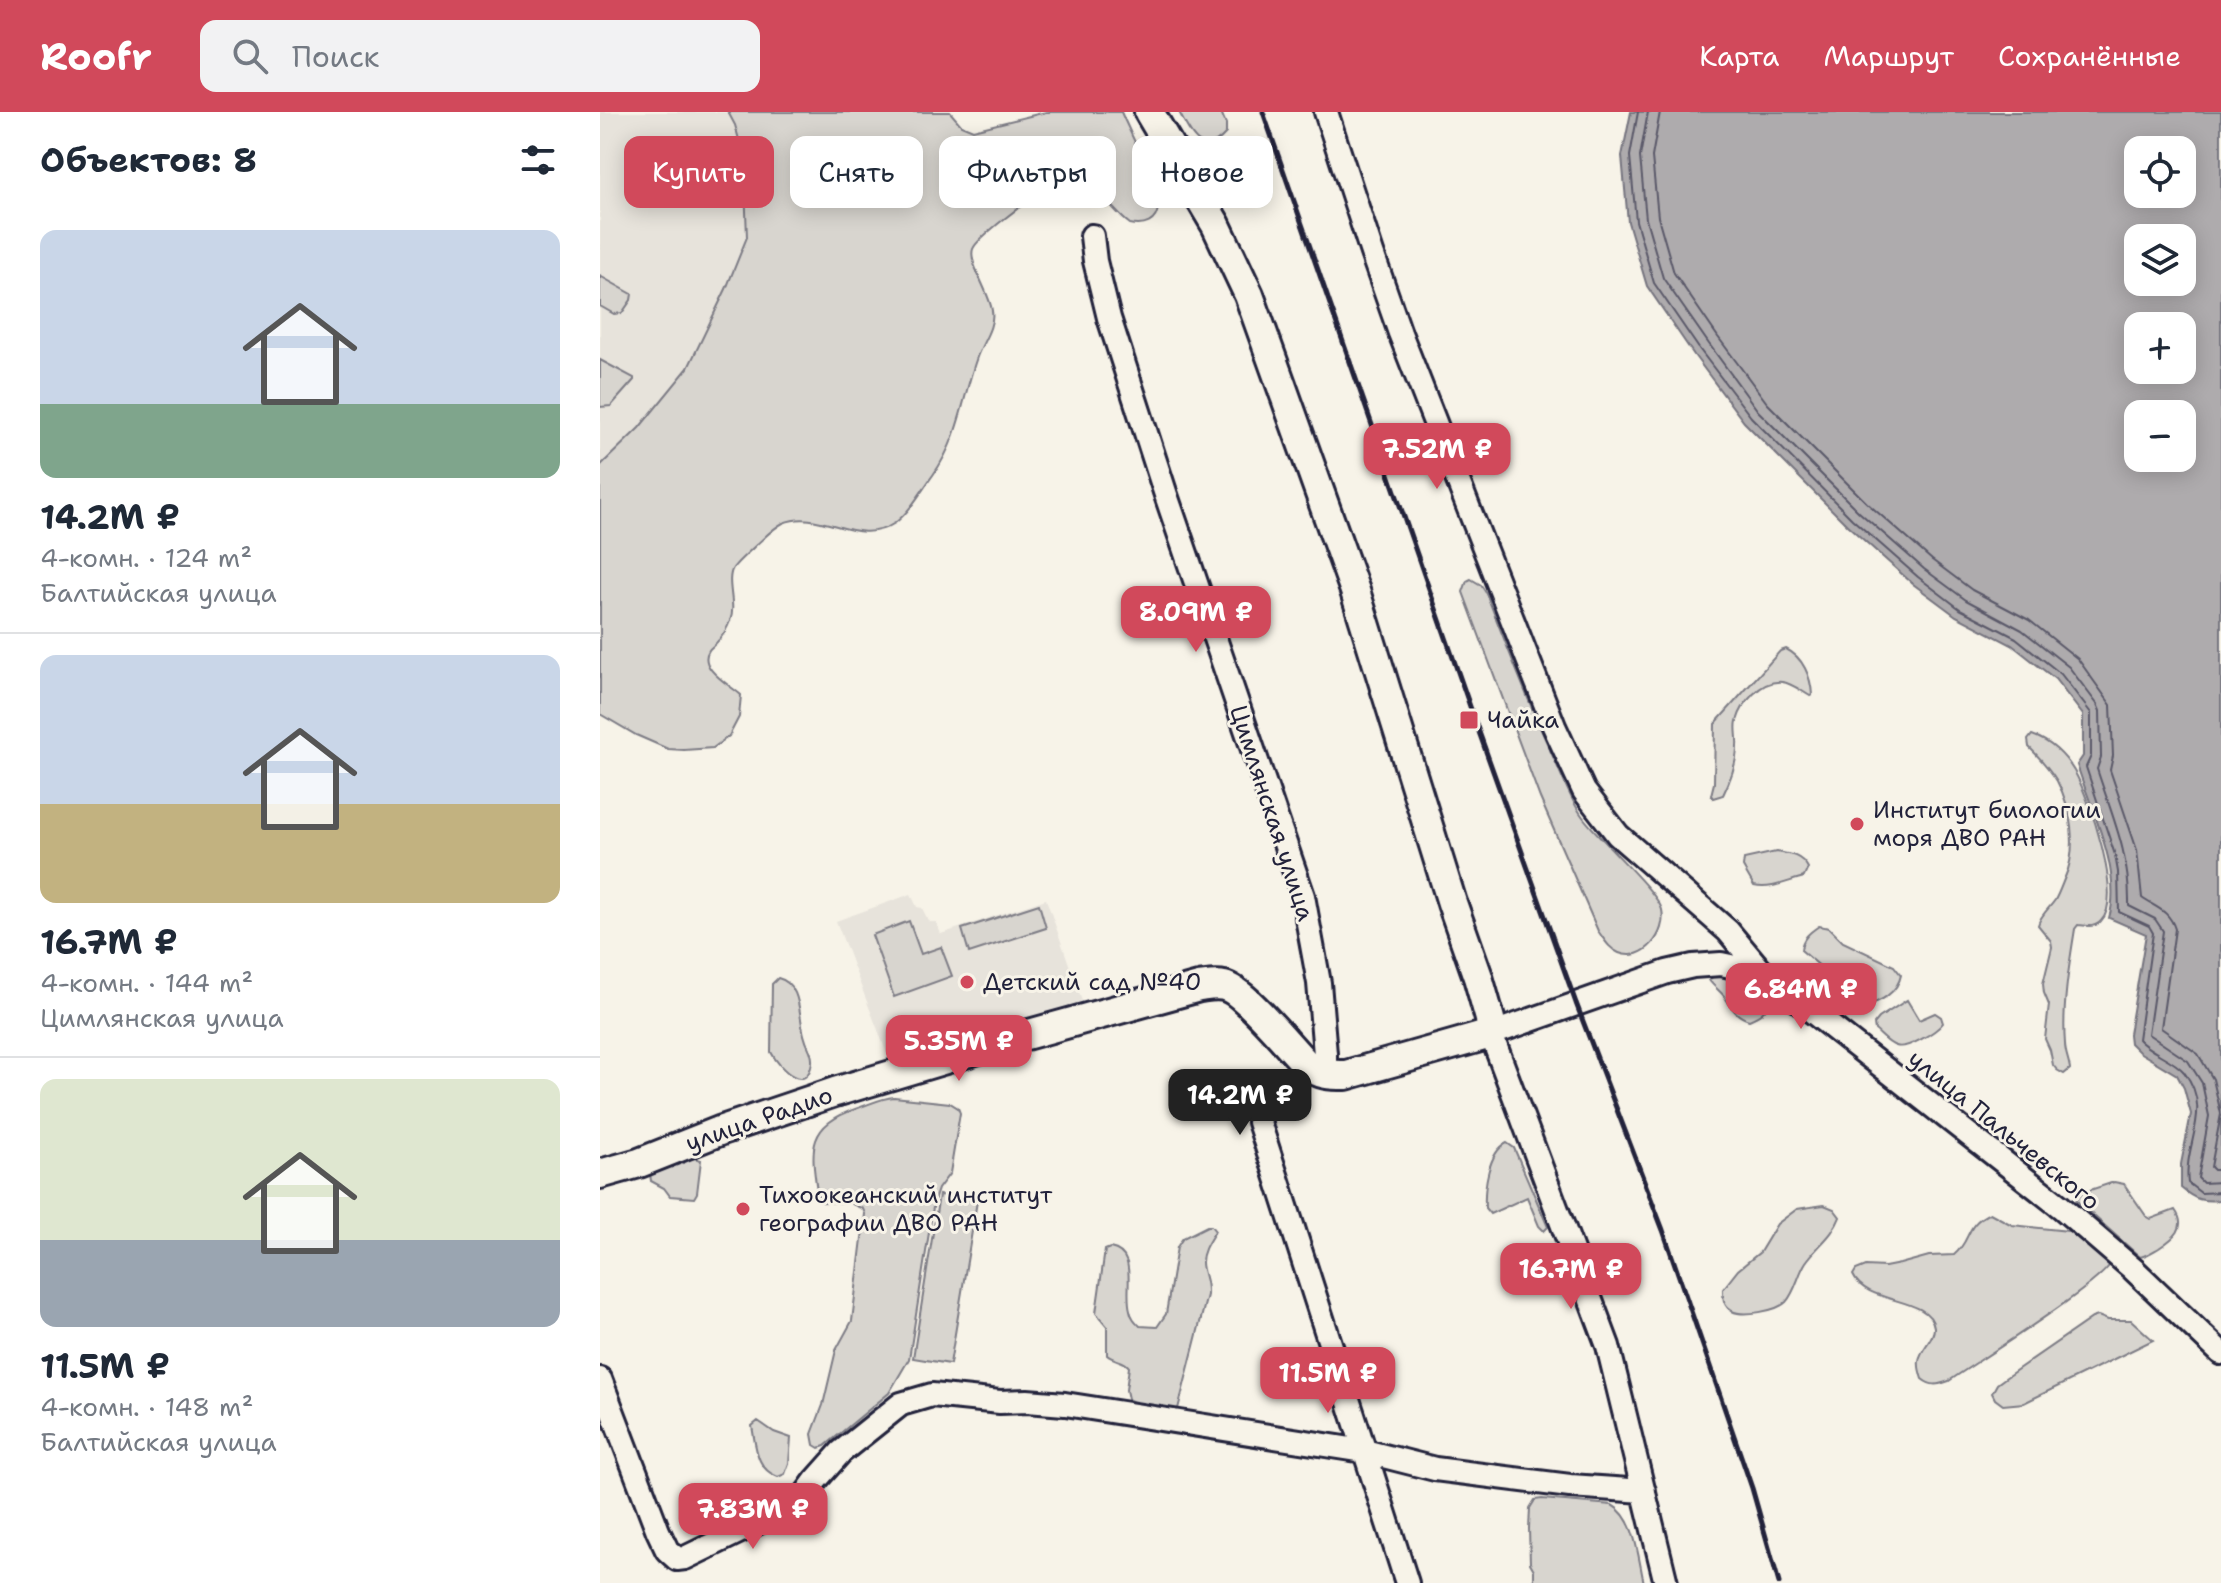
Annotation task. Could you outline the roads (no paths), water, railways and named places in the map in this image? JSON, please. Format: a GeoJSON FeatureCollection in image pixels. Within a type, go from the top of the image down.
{"type":"FeatureCollection","features":[{"type":"Feature","properties":{"kind":"main road"},"geometry":{"type":"LineString","coordinates":[[1149,112],[1216,225],[1249,295],[1355,591],[1490,1019],[1491,1034],[1346,1075],[1316,1070]]}},
{"type":"Feature","properties":{"kind":"main road","name":"улица Радио"},"geometry":{"type":"LineString","coordinates":[[600,1174],[639,1163],[722,1130],[835,1092],[1199,987],[1222,985],[1237,993],[1316,1070]]}},
{"type":"Feature","properties":{"kind":"street","name":"улица Пальчевского"},"geometry":{"type":"LineString","coordinates":[[1326,112],[1400,333],[1554,726],[1584,791],[1618,835],[1728,931],[1763,973],[2061,1207],[2133,1269],[2221,1353]]}},
{"type":"Feature","properties":{"kind":"street","name":"Цимлянская улица"},"geometry":{"type":"LineString","coordinates":[[1092,236],[1113,333],[1303,896],[1319,983],[1316,1070]]}},
{"type":"Feature","properties":{"kind":"street"},"geometry":{"type":"LineString","coordinates":[[1666,1583],[1608,1346],[1491,1034],[1667,972],[1693,966],[1721,964],[1763,973]]}},
{"type":"Feature","properties":{"kind":"street"},"geometry":{"type":"LineString","coordinates":[[1316,1070],[1263,1109],[1259,1122],[1407,1583]]}},
{"type":"Feature","properties":{"kind":"street"},"geometry":{"type":"LineString","coordinates":[[600,1379],[658,1531],[667,1550],[677,1559],[685,1558],[800,1502],[841,1452],[901,1404],[932,1395],[1065,1404],[1364,1451],[1435,1469],[1570,1486],[1644,1491]]}},
{"type":"Feature","properties":{"kind":"water"},"geometry":{"type":"Polygon","coordinates":[[[1631,112],[2221,112],[2221,1200],[2200,1199],[2181,1188],[2181,1164],[2191,1114],[2184,1088],[2177,1075],[2130,1043],[2146,934],[2109,918],[2112,881],[2109,861],[2077,765],[2083,756],[2083,715],[2055,679],[2012,645],[1956,616],[1913,584],[1847,525],[1744,422],[1647,286],[1628,222],[1622,156],[1631,112]]]}},
{"type":"Feature","properties":{"kind":"railway"},"geometry":{"type":"LineString","coordinates":[[1263,112],[1474,718],[1576,1003],[1663,1230],[1752,1488],[1779,1583]]}},
{"type":"Feature","properties":{"kind":"place","name":"Чайка"},"geometry":{"type":"Point","coordinates":[1469,720]}},
{"type":"Feature","properties":{"kind":"place","name":"Институт биологии моря ДВО РАН"},"geometry":{"type":"Point","coordinates":[1857,824]}},
{"type":"Feature","properties":{"kind":"place","name":"Детский сад №40"},"geometry":{"type":"Point","coordinates":[967,982]}},
{"type":"Feature","properties":{"kind":"place","name":"Тихоокеанский институт географии ДВО РАН"},"geometry":{"type":"Point","coordinates":[743,1209]}}]}
